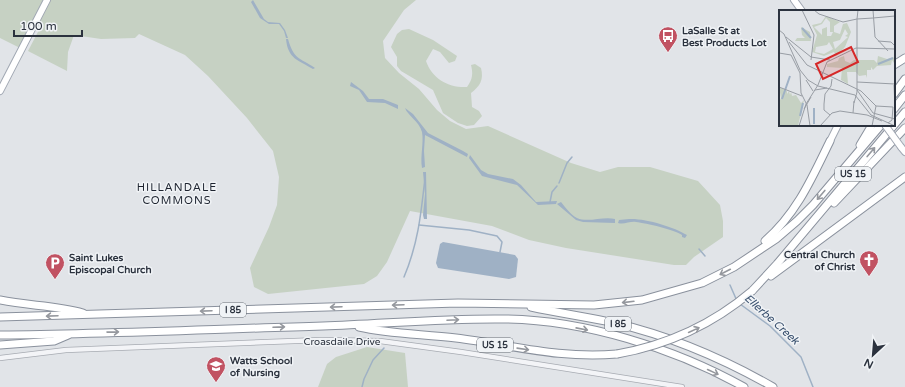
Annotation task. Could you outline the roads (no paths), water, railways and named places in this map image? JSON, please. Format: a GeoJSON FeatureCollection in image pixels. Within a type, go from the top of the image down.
{"type":"FeatureCollection","features":[{"type":"Feature","properties":{"kind":"highway"},"geometry":{"type":"LineString","coordinates":[[895,64],[905,58]]}},
{"type":"Feature","properties":{"kind":"highway"},"geometry":{"type":"LineString","coordinates":[[895,93],[905,79]]}},
{"type":"Feature","properties":{"kind":"highway"},"geometry":{"type":"LineString","coordinates":[[895,108],[905,95]]}},
{"type":"Feature","properties":{"kind":"highway","name":"US 15"},"geometry":{"type":"LineString","coordinates":[[895,124],[905,112]]}},
{"type":"Feature","properties":{"kind":"highway"},"geometry":{"type":"LineString","coordinates":[[856,154],[871,126]]}},
{"type":"Feature","properties":{"kind":"highway","name":"US 15"},"geometry":{"type":"LineString","coordinates":[[521,305],[551,303],[606,305],[642,300],[702,283],[754,255],[797,222],[880,126]]}},
{"type":"Feature","properties":{"kind":"highway","name":"US 15"},"geometry":{"type":"LineString","coordinates":[[350,325],[373,330],[457,338],[550,353],[577,355],[616,354],[652,346],[699,328],[727,311],[752,291],[801,236],[893,126]]}},
{"type":"Feature","properties":{"kind":"highway"},"geometry":{"type":"LineString","coordinates":[[801,236],[905,128]]}},
{"type":"Feature","properties":{"kind":"highway"},"geometry":{"type":"LineString","coordinates":[[754,255],[783,224],[802,198],[830,141]]}},
{"type":"Feature","properties":{"kind":"highway"},"geometry":{"type":"LineString","coordinates":[[761,282],[905,177]]}},
{"type":"Feature","properties":{"kind":"highway"},"geometry":{"type":"LineString","coordinates":[[0,300],[35,306],[65,308],[91,315]]}},
{"type":"Feature","properties":{"kind":"highway","name":"I 85"},"geometry":{"type":"LineString","coordinates":[[0,317],[458,303],[521,305],[602,320],[652,334],[730,364],[773,387]]}},
{"type":"Feature","properties":{"kind":"highway","name":"I 85"},"geometry":{"type":"LineString","coordinates":[[0,335],[350,325],[462,319],[506,319],[563,325],[610,335],[663,351],[702,367],[744,387]]}},
{"type":"Feature","properties":{"kind":"highway"},"geometry":{"type":"LineString","coordinates":[[0,345],[54,341],[74,333]]}},
{"type":"Feature","properties":{"kind":"main road"},"geometry":{"type":"LineString","coordinates":[[0,91],[47,0]]}},
{"type":"Feature","properties":{"kind":"main road"},"geometry":{"type":"LineString","coordinates":[[794,0],[801,10]]}},
{"type":"Feature","properties":{"kind":"main road"},"geometry":{"type":"LineString","coordinates":[[830,141],[838,126]]}},
{"type":"Feature","properties":{"kind":"main road"},"geometry":{"type":"LineString","coordinates":[[886,126],[903,149]]}},
{"type":"Feature","properties":{"kind":"street","name":"Croasdaile Drive"},"geometry":{"type":"LineString","coordinates":[[0,358],[102,348],[321,340],[374,341],[424,346],[682,387]]}},
{"type":"Feature","properties":{"kind":"water"},"geometry":{"type":"Polygon","coordinates":[[[253,0],[264,19],[268,22],[280,23],[288,38],[286,38],[284,31],[279,24],[269,24],[260,18],[251,2],[253,0]]]}},
{"type":"Feature","properties":{"kind":"water"},"geometry":{"type":"Polygon","coordinates":[[[286,39],[288,39],[295,55],[315,68],[313,69],[298,61],[291,55],[286,39]]]}},
{"type":"Feature","properties":{"kind":"water"},"geometry":{"type":"Polygon","coordinates":[[[351,82],[363,91],[369,99],[383,99],[398,105],[398,109],[385,103],[367,102],[359,90],[350,86],[351,82]]]}},
{"type":"Feature","properties":{"kind":"water"},"geometry":{"type":"Polygon","coordinates":[[[405,108],[413,114],[428,133],[468,154],[467,157],[425,135],[425,167],[422,168],[421,159],[423,141],[421,128],[408,114],[405,108]]]}},
{"type":"Feature","properties":{"kind":"water"},"geometry":{"type":"Polygon","coordinates":[[[470,155],[481,170],[488,174],[513,179],[521,185],[536,202],[557,201],[556,204],[538,205],[517,185],[482,176],[469,158],[470,155]]]}},
{"type":"Feature","properties":{"kind":"water"},"geometry":{"type":"Polygon","coordinates":[[[423,172],[426,172],[427,219],[424,219],[423,215],[425,194],[423,172]]]}},
{"type":"Feature","properties":{"kind":"water"},"geometry":{"type":"Polygon","coordinates":[[[561,202],[570,213],[577,218],[586,220],[610,218],[615,219],[615,223],[583,222],[576,220],[557,204],[561,202]]]}},
{"type":"Feature","properties":{"kind":"water"},"geometry":{"type":"Polygon","coordinates":[[[619,220],[643,220],[659,224],[687,235],[685,238],[673,231],[641,223],[618,223],[619,220]]]}},
{"type":"Feature","properties":{"kind":"water"},"geometry":{"type":"Polygon","coordinates":[[[443,242],[515,255],[518,259],[516,277],[509,279],[438,268],[436,263],[440,244],[443,242]]]}},
{"type":"Feature","properties":{"kind":"waterway"},"geometry":{"type":"LineString","coordinates":[[559,183],[567,163],[572,157]]}},
{"type":"Feature","properties":{"kind":"waterway"},"geometry":{"type":"LineString","coordinates":[[404,277],[416,241],[425,178]]}},
{"type":"Feature","properties":{"kind":"waterway"},"geometry":{"type":"LineString","coordinates":[[550,202],[552,192],[557,186]]}},
{"type":"Feature","properties":{"kind":"waterway"},"geometry":{"type":"LineString","coordinates":[[419,225],[469,230],[497,236],[502,242],[500,252]]}},
{"type":"Feature","properties":{"kind":"waterway","name":"Ellerbe Creek"},"geometry":{"type":"LineString","coordinates":[[699,249],[705,256]]}},
{"type":"Feature","properties":{"kind":"waterway","name":"Ellerbe Creek"},"geometry":{"type":"LineString","coordinates":[[730,285],[737,301]]}},
{"type":"Feature","properties":{"kind":"waterway","name":"Ellerbe Creek"},"geometry":{"type":"LineString","coordinates":[[740,304],[770,326],[801,357],[813,387]]}},
{"type":"Feature","properties":{"kind":"waterway"},"geometry":{"type":"LineString","coordinates":[[362,387],[373,360],[384,348]]}},
{"type":"Feature","properties":{"kind":"place","name":"LaSalle St at Best Products Lot"},"geometry":{"type":"Point","coordinates":[668,53]}},
{"type":"Feature","properties":{"kind":"place","name":"Central Church of Christ"},"geometry":{"type":"Point","coordinates":[869,277]}},
{"type":"Feature","properties":{"kind":"place","name":"Saint Lukes Episcopal Church"},"geometry":{"type":"Point","coordinates":[55,280]}},
{"type":"Feature","properties":{"kind":"place","name":"Watts School of Nursing"},"geometry":{"type":"Point","coordinates":[216,383]}},
{"type":"Feature","properties":{"kind":"district","name":"HILLANDALE COMMONS"},"geometry":{"type":"Point","coordinates":[177,193]}}]}
